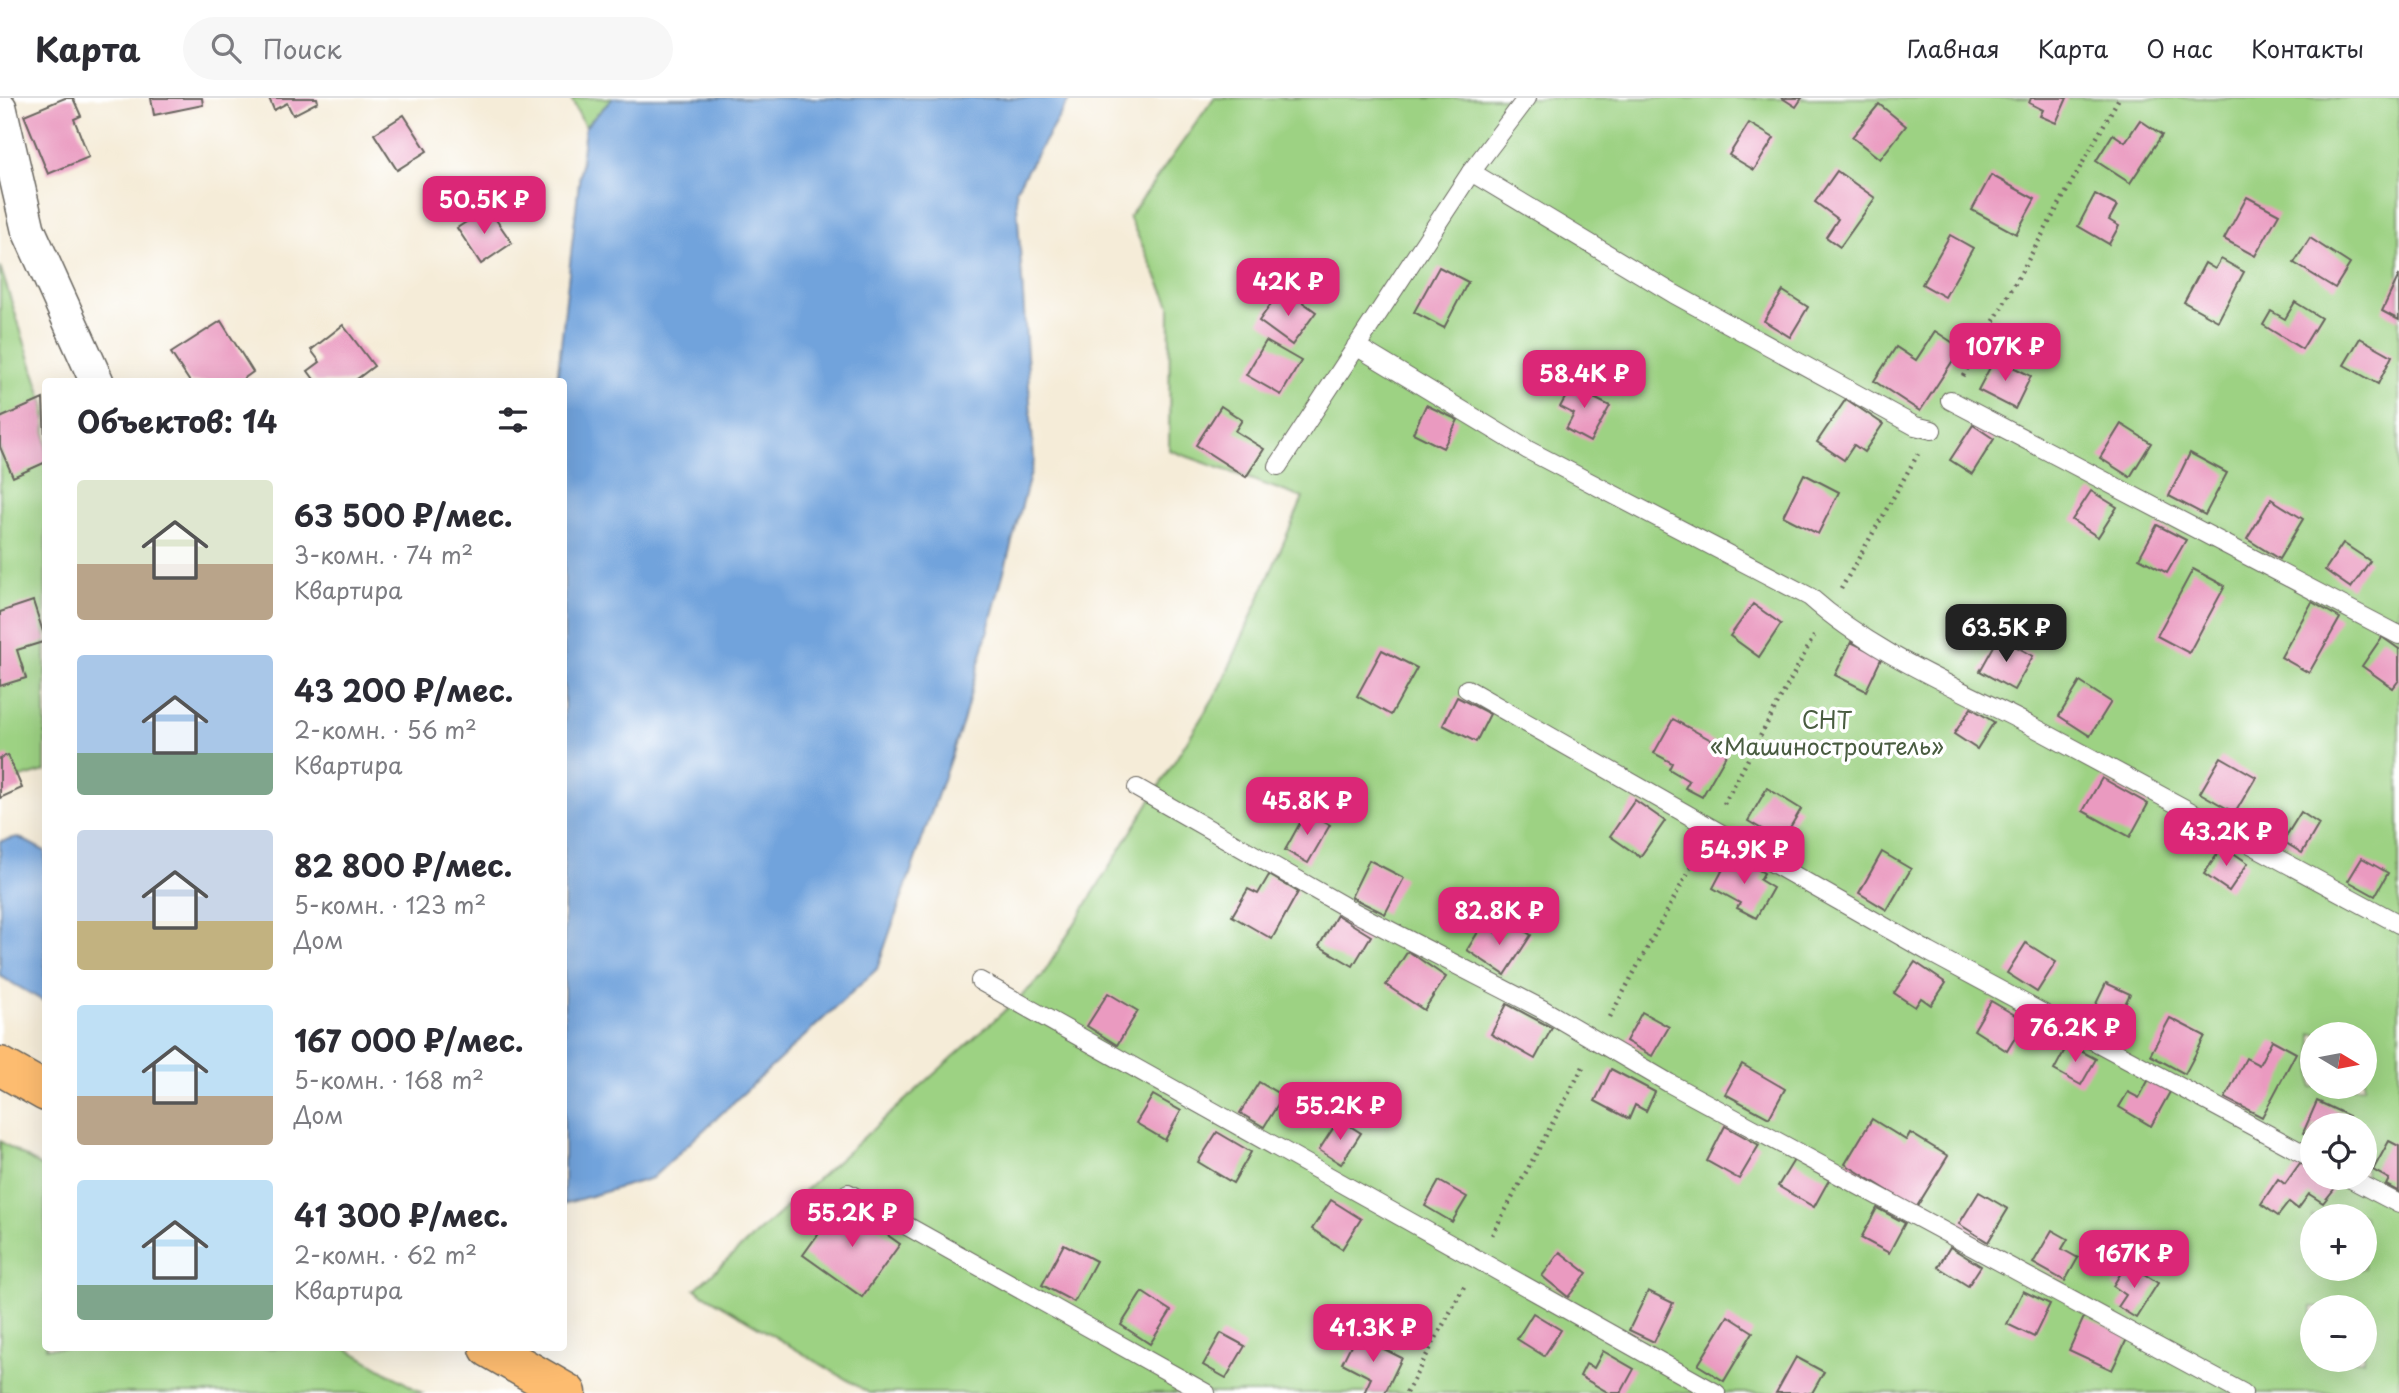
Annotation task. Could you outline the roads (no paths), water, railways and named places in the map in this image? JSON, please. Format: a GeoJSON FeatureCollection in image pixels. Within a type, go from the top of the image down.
{"type":"FeatureCollection","features":[{"type":"Feature","properties":{"kind":"highway"},"geometry":{"type":"LineString","coordinates":[[0,1066],[42,1091]]}},
{"type":"Feature","properties":{"kind":"highway"},"geometry":{"type":"LineString","coordinates":[[494,1351],[567,1393]]}},
{"type":"Feature","properties":{"kind":"street"},"geometry":{"type":"LineString","coordinates":[[0,108],[28,229],[95,378]]}},
{"type":"Feature","properties":{"kind":"lane"},"geometry":{"type":"LineString","coordinates":[[1278,466],[1471,172],[1527,98]]}},
{"type":"Feature","properties":{"kind":"lane"},"geometry":{"type":"LineString","coordinates":[[1471,172],[1674,294],[1915,426],[1932,430]]}},
{"type":"Feature","properties":{"kind":"lane"},"geometry":{"type":"LineString","coordinates":[[1356,346],[1528,450],[1810,597],[1827,612],[1910,665],[2036,728],[2399,924]]}},
{"type":"Feature","properties":{"kind":"lane"},"geometry":{"type":"LineString","coordinates":[[1950,400],[2399,635]]}},
{"type":"Feature","properties":{"kind":"lane"},"geometry":{"type":"LineString","coordinates":[[1467,689],[1712,826],[1787,872],[1929,952],[2300,1152]]}},
{"type":"Feature","properties":{"kind":"lane"},"geometry":{"type":"LineString","coordinates":[[1137,788],[1354,912],[1598,1040],[1669,1083],[2243,1393]]}},
{"type":"Feature","properties":{"kind":"lane"},"geometry":{"type":"LineString","coordinates":[[980,981],[1716,1393]]}},
{"type":"Feature","properties":{"kind":"lane"},"geometry":{"type":"LineString","coordinates":[[2373,1190],[2399,1204]]}},
{"type":"Feature","properties":{"kind":"lane"},"geometry":{"type":"LineString","coordinates":[[848,1193],[1206,1393]]}},
{"type":"Feature","properties":{"kind":"water"},"geometry":{"type":"Polygon","coordinates":[[[613,98],[1070,98],[1016,189],[1034,461],[963,722],[877,969],[652,1178],[567,1203],[567,378],[557,378],[585,127],[613,98]]]}},
{"type":"Feature","properties":{"kind":"water"},"geometry":{"type":"Polygon","coordinates":[[[18,837],[42,849],[42,1000],[0,976],[0,841],[18,837]]]}},
{"type":"Feature","properties":{"kind":"park label","name":"СНТ «Машиностроитель»"},"geometry":{"type":"Point","coordinates":[1827,732]}}]}
